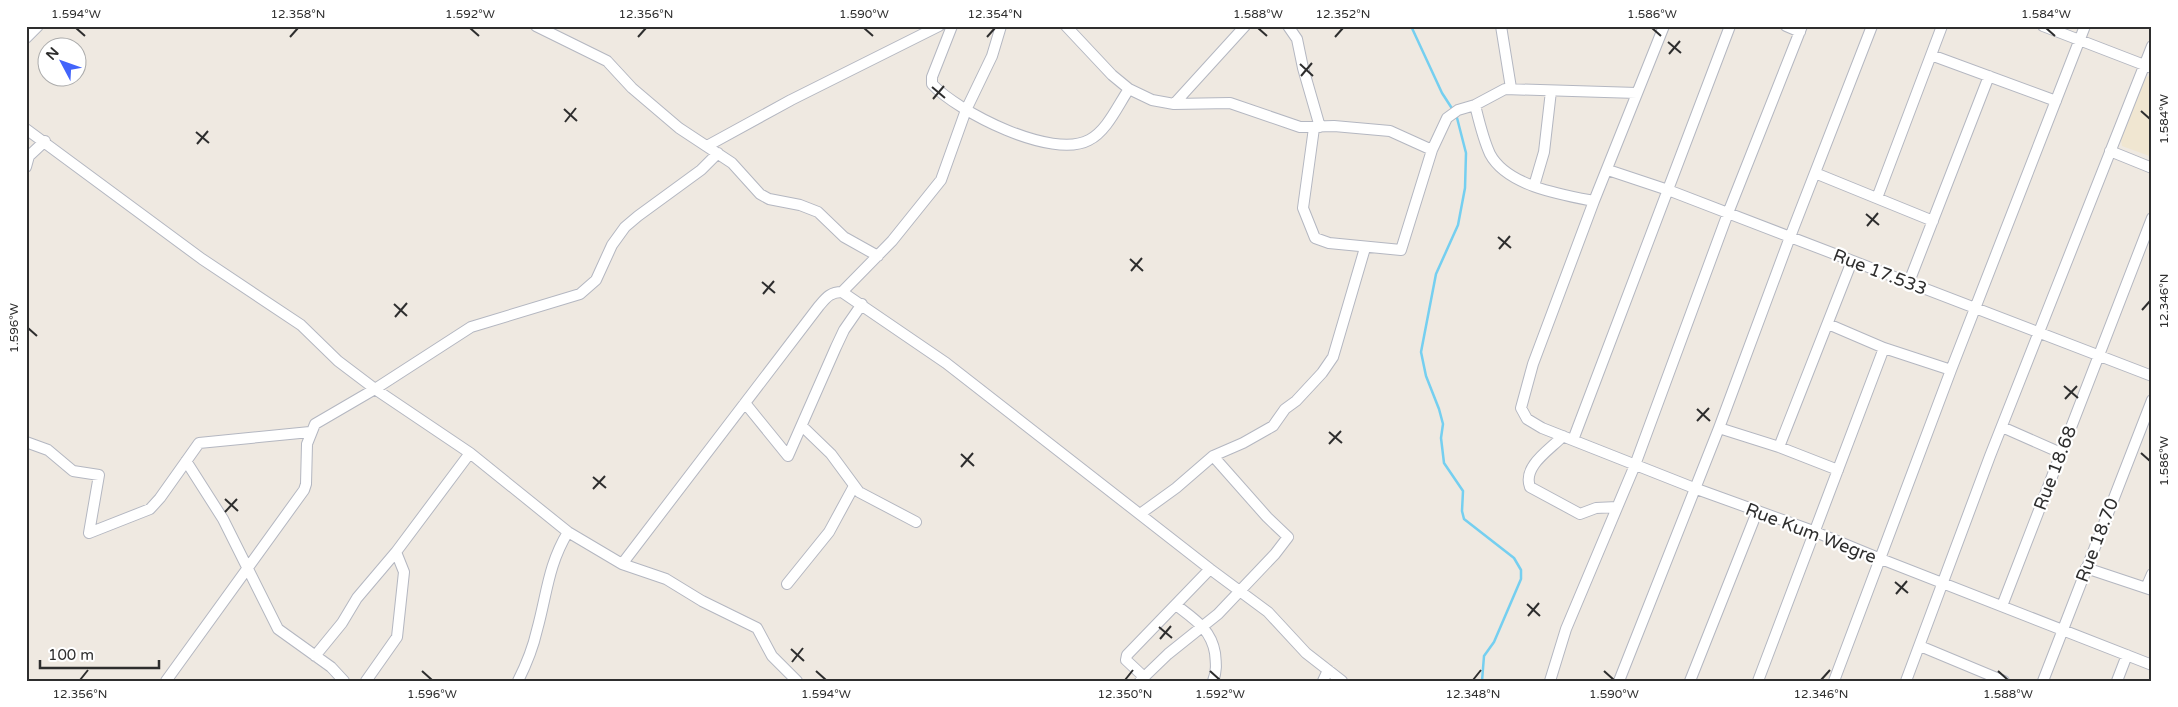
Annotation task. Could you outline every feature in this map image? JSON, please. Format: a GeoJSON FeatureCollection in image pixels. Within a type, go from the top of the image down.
{"type":"FeatureCollection","features":[{"type":"Feature","properties":{"kind":"street"},"geometry":{"type":"LineString","coordinates":[[26,38],[38,26]]}},
{"type":"Feature","properties":{"kind":"street"},"geometry":{"type":"LineString","coordinates":[[536,26],[607,61],[627,82],[679,128],[732,163],[760,194],[769,199],[800,205],[818,212],[844,237],[878,256]]}},
{"type":"Feature","properties":{"kind":"street"},"geometry":{"type":"LineString","coordinates":[[707,146],[791,100],[939,26]]}},
{"type":"Feature","properties":{"kind":"street"},"geometry":{"type":"LineString","coordinates":[[952,26],[931,81],[937,89],[966,110],[1003,130],[1049,143],[1082,143],[1098,134],[1129,89]]}},
{"type":"Feature","properties":{"kind":"street"},"geometry":{"type":"LineString","coordinates":[[842,292],[878,256],[941,180],[966,110],[992,56],[1002,26]]}},
{"type":"Feature","properties":{"kind":"street"},"geometry":{"type":"LineString","coordinates":[[1066,26],[1094,58],[1129,89],[1152,100],[1174,104],[1230,103],[1300,127],[1334,126],[1390,131],[1432,150]]}},
{"type":"Feature","properties":{"kind":"street"},"geometry":{"type":"LineString","coordinates":[[1174,104],[1245,26]]}},
{"type":"Feature","properties":{"kind":"street"},"geometry":{"type":"LineString","coordinates":[[1288,26],[1295,33],[1297,39],[1317,127],[1303,208],[1311,232],[1320,241],[1365,248],[1401,250],[1432,150],[1447,118],[1458,110],[1475,105],[1497,92],[1511,88],[1637,93]]}},
{"type":"Feature","properties":{"kind":"street"},"geometry":{"type":"LineString","coordinates":[[1501,26],[1511,88]]}},
{"type":"Feature","properties":{"kind":"street"},"geometry":{"type":"LineString","coordinates":[[1475,105],[1490,155],[1506,170],[1534,186],[1557,194],[1594,201],[1664,26]]}},
{"type":"Feature","properties":{"kind":"street"},"geometry":{"type":"LineString","coordinates":[[1617,507],[1599,507],[1580,514],[1530,486],[1528,482],[1530,472],[1535,462],[1568,438],[1668,190],[1730,26]]}},
{"type":"Feature","properties":{"kind":"street"},"geometry":{"type":"LineString","coordinates":[[1550,681],[1566,629],[1636,464],[1728,213],[1801,29],[1786,26]]}},
{"type":"Feature","properties":{"kind":"street"},"geometry":{"type":"LineString","coordinates":[[1619,681],[1719,428],[1790,237],[1872,26]]}},
{"type":"Feature","properties":{"kind":"street"},"geometry":{"type":"LineString","coordinates":[[1877,198],[1942,26]]}},
{"type":"Feature","properties":{"kind":"street"},"geometry":{"type":"LineString","coordinates":[[2043,26],[2148,67]]}},
{"type":"Feature","properties":{"kind":"street"},"geometry":{"type":"LineString","coordinates":[[1834,681],[1951,370],[2085,26]]}},
{"type":"Feature","properties":{"kind":"street"},"geometry":{"type":"LineString","coordinates":[[1906,681],[2002,427],[2110,151],[2148,67],[2152,46]]}},
{"type":"Feature","properties":{"kind":"street"},"geometry":{"type":"LineString","coordinates":[[1932,55],[2056,101]]}},
{"type":"Feature","properties":{"kind":"street"},"geometry":{"type":"LineString","coordinates":[[1908,282],[1989,76]]}},
{"type":"Feature","properties":{"kind":"street"},"geometry":{"type":"LineString","coordinates":[[1534,186],[1544,152],[1551,91]]}},
{"type":"Feature","properties":{"kind":"street"},"geometry":{"type":"LineString","coordinates":[[26,128],[188,249],[301,325],[338,361],[375,389],[470,453],[568,532],[622,564],[666,579],[702,601],[757,628],[772,656],[797,681]]}},
{"type":"Feature","properties":{"kind":"street"},"geometry":{"type":"LineString","coordinates":[[26,167],[28,157],[45,141]]}},
{"type":"Feature","properties":{"kind":"street"},"geometry":{"type":"LineString","coordinates":[[2110,151],[2152,168]]}},
{"type":"Feature","properties":{"kind":"street"},"geometry":{"type":"LineString","coordinates":[[166,681],[304,490],[306,484],[307,444],[310,432],[319,421],[375,389],[471,327],[580,294],[596,280],[612,244],[625,227],[702,170],[718,153]]}},
{"type":"Feature","properties":{"kind":"street","name":"Rue 17.533"},"geometry":{"type":"LineString","coordinates":[[1608,170],[1668,190],[2152,376]]}},
{"type":"Feature","properties":{"kind":"street"},"geometry":{"type":"LineString","coordinates":[[1815,173],[1933,221]]}},
{"type":"Feature","properties":{"kind":"street","name":"Rue Kum Wegre"},"geometry":{"type":"LineString","coordinates":[[1594,201],[1533,364],[1523,399],[1521,408],[1523,414],[1532,424],[1757,512],[1813,531],[1881,560],[2152,665]]}},
{"type":"Feature","properties":{"kind":"street","name":"Rue 18.68"},"geometry":{"type":"LineString","coordinates":[[2002,606],[2152,218]]}},
{"type":"Feature","properties":{"kind":"street"},"geometry":{"type":"LineString","coordinates":[[1140,514],[1176,488],[1213,456],[1243,443],[1273,426],[1285,409],[1296,401],[1328,364],[1340,336],[1365,248]]}},
{"type":"Feature","properties":{"kind":"street"},"geometry":{"type":"LineString","coordinates":[[1779,447],[1852,261]]}},
{"type":"Feature","properties":{"kind":"street"},"geometry":{"type":"LineString","coordinates":[[622,564],[828,296],[834,292],[842,292],[946,363],[1268,612],[1306,653],[1342,681]]}},
{"type":"Feature","properties":{"kind":"street"},"geometry":{"type":"LineString","coordinates":[[744,403],[788,456],[844,330],[862,304]]}},
{"type":"Feature","properties":{"kind":"street"},"geometry":{"type":"LineString","coordinates":[[1828,324],[1884,348],[1951,370]]}},
{"type":"Feature","properties":{"kind":"street"},"geometry":{"type":"LineString","coordinates":[[1758,681],[1813,531],[1884,348]]}},
{"type":"Feature","properties":{"kind":"street","name":"Rue 18.70"},"geometry":{"type":"LineString","coordinates":[[2043,681],[2152,400]]}},
{"type":"Feature","properties":{"kind":"street"},"geometry":{"type":"LineString","coordinates":[[802,426],[830,454],[854,486],[866,496],[916,522]]}},
{"type":"Feature","properties":{"kind":"street"},"geometry":{"type":"LineString","coordinates":[[2002,427],[2061,452]]}},
{"type":"Feature","properties":{"kind":"street"},"geometry":{"type":"LineString","coordinates":[[1719,428],[1779,447],[1838,470]]}},
{"type":"Feature","properties":{"kind":"street"},"geometry":{"type":"LineString","coordinates":[[26,442],[48,450],[73,471],[99,475],[89,533],[150,509],[199,443],[310,432]]}},
{"type":"Feature","properties":{"kind":"street"},"geometry":{"type":"LineString","coordinates":[[315,656],[342,623],[357,598],[396,552],[470,453]]}},
{"type":"Feature","properties":{"kind":"street"},"geometry":{"type":"LineString","coordinates":[[1210,569],[1127,655],[1128,662],[1142,679],[1168,654],[1204,627],[1275,554],[1288,537],[1213,456]]}},
{"type":"Feature","properties":{"kind":"street"},"geometry":{"type":"LineString","coordinates":[[186,462],[214,503],[278,630],[331,667],[344,681]]}},
{"type":"Feature","properties":{"kind":"street"},"geometry":{"type":"LineString","coordinates":[[787,584],[829,532],[854,486]]}},
{"type":"Feature","properties":{"kind":"street"},"geometry":{"type":"LineString","coordinates":[[1690,681],[1757,512]]}},
{"type":"Feature","properties":{"kind":"street"},"geometry":{"type":"LineString","coordinates":[[518,681],[535,637],[551,568],[558,549],[568,532]]}},
{"type":"Feature","properties":{"kind":"street"},"geometry":{"type":"LineString","coordinates":[[366,681],[397,637],[404,572],[396,552]]}},
{"type":"Feature","properties":{"kind":"street"},"geometry":{"type":"LineString","coordinates":[[2086,568],[2149,589],[2152,574]]}},
{"type":"Feature","properties":{"kind":"street"},"geometry":{"type":"LineString","coordinates":[[1176,605],[1204,627],[1211,637],[1216,661],[1213,681]]}},
{"type":"Feature","properties":{"kind":"street"},"geometry":{"type":"LineString","coordinates":[[1920,646],[1975,676],[2004,681]]}},
{"type":"Feature","properties":{"kind":"street"},"geometry":{"type":"LineString","coordinates":[[2117,681],[2127,656]]}},
{"type":"Feature","properties":{"kind":"street"},"geometry":{"type":"LineString","coordinates":[[1323,681],[1328,670]]}},
{"type":"Feature","properties":{"kind":"shaded area"},"geometry":{"type":"Polygon","coordinates":[[[2152,77],[2152,157],[2122,146],[2121,140],[2144,78],[2152,77]]]}},
{"type":"Feature","properties":{"kind":"waterway"},"geometry":{"type":"LineString","coordinates":[[1411,26],[1442,93],[1453,110]]}},
{"type":"Feature","properties":{"kind":"waterway"},"geometry":{"type":"LineString","coordinates":[[1456,114],[1466,153],[1465,188],[1458,225],[1436,274],[1421,352],[1426,376],[1443,424],[1441,438],[1444,463],[1463,491],[1462,511],[1464,519],[1514,558],[1521,570],[1521,579],[1494,642],[1484,656],[1482,681]]}}]}
